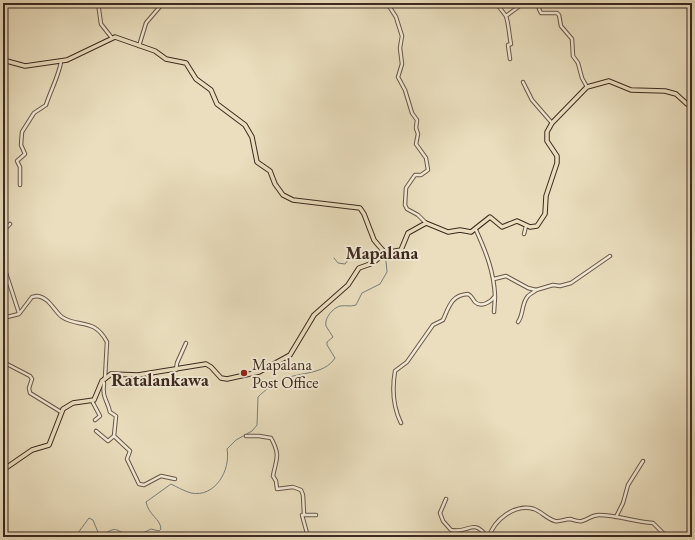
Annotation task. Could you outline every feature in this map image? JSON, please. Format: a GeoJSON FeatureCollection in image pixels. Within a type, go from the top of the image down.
{"type":"FeatureCollection","features":[{"type":"Feature","properties":{"kind":"main road"},"geometry":{"type":"LineString","coordinates":[[3,60],[25,66],[61,61],[71,58],[112,38],[118,38],[155,51],[166,59],[188,65],[196,79],[211,90],[217,104],[245,124],[252,137],[257,162],[270,171],[275,184],[283,195],[293,200],[360,208],[364,214],[374,240],[385,253]]}},
{"type":"Feature","properties":{"kind":"main road"},"geometry":{"type":"LineString","coordinates":[[3,470],[32,450],[48,445],[62,412],[73,403],[92,401],[96,398],[103,379],[114,373],[138,375],[206,364],[211,367],[221,378],[227,379],[259,372],[290,356],[314,315],[348,285],[359,268],[373,263],[385,253],[401,250],[408,233],[426,222],[448,232],[460,230],[471,232],[476,230],[490,217],[502,227],[517,221],[530,227],[537,226],[545,214],[546,196],[557,163],[557,156],[546,137],[547,130],[587,87],[609,81],[631,90],[664,91],[676,94],[687,104],[692,106]]}},
{"type":"Feature","properties":{"kind":"street"},"geometry":{"type":"LineString","coordinates":[[98,3],[101,24],[112,38]]}},
{"type":"Feature","properties":{"kind":"street"},"geometry":{"type":"LineString","coordinates":[[138,46],[146,23],[163,3]]}},
{"type":"Feature","properties":{"kind":"street"},"geometry":{"type":"LineString","coordinates":[[387,3],[400,24],[402,36],[400,48],[402,64],[398,77],[405,90],[412,113],[417,120],[416,128],[418,134],[416,144],[426,158],[428,170],[421,175],[415,175],[407,184],[405,205],[408,209],[426,222]]}},
{"type":"Feature","properties":{"kind":"street"},"geometry":{"type":"LineString","coordinates":[[496,3],[509,22],[509,37],[511,44],[508,45],[507,49],[510,59]]}},
{"type":"Feature","properties":{"kind":"street"},"geometry":{"type":"LineString","coordinates":[[542,3],[540,9],[541,13],[556,13],[559,15],[561,26],[572,39],[573,56],[578,63],[582,78],[587,87]]}},
{"type":"Feature","properties":{"kind":"street"},"geometry":{"type":"LineString","coordinates":[[506,16],[521,5]]}},
{"type":"Feature","properties":{"kind":"street"},"geometry":{"type":"LineString","coordinates":[[20,185],[20,167],[17,161],[25,154],[21,146],[22,132],[34,113],[46,105],[61,61]]}},
{"type":"Feature","properties":{"kind":"street"},"geometry":{"type":"LineString","coordinates":[[523,82],[532,100],[552,123]]}},
{"type":"Feature","properties":{"kind":"street"},"geometry":{"type":"LineString","coordinates":[[3,231],[10,224]]}},
{"type":"Feature","properties":{"kind":"street"},"geometry":{"type":"LineString","coordinates":[[524,234],[526,226]]}},
{"type":"Feature","properties":{"kind":"street"},"geometry":{"type":"LineString","coordinates":[[476,230],[486,252],[494,279],[494,312]]}},
{"type":"Feature","properties":{"kind":"street"},"geometry":{"type":"LineString","coordinates":[[494,279],[503,276],[510,276],[523,287],[536,290],[571,283],[610,256]]}},
{"type":"Feature","properties":{"kind":"street"},"geometry":{"type":"LineString","coordinates":[[3,264],[19,314]]}},
{"type":"Feature","properties":{"kind":"street"},"geometry":{"type":"LineString","coordinates":[[518,322],[522,317],[522,308],[527,297],[536,290]]}},
{"type":"Feature","properties":{"kind":"street"},"geometry":{"type":"LineString","coordinates":[[401,423],[393,394],[395,371],[407,362],[433,325],[443,320],[452,300],[468,294],[475,302],[483,304],[489,302],[495,296]]}},
{"type":"Feature","properties":{"kind":"street"},"geometry":{"type":"LineString","coordinates":[[3,318],[19,314],[32,297],[40,296],[56,308],[62,317],[86,323],[99,330],[107,342],[103,379],[103,397],[109,405],[110,412],[116,416],[114,436],[108,441],[96,431]]}},
{"type":"Feature","properties":{"kind":"street"},"geometry":{"type":"LineString","coordinates":[[176,370],[177,363],[186,344]]}},
{"type":"Feature","properties":{"kind":"street"},"geometry":{"type":"LineString","coordinates":[[3,362],[30,376],[32,380],[29,388],[30,393],[62,412]]}},
{"type":"Feature","properties":{"kind":"street"},"geometry":{"type":"LineString","coordinates":[[92,401],[100,416],[95,420]]}},
{"type":"Feature","properties":{"kind":"street"},"geometry":{"type":"LineString","coordinates":[[114,436],[130,451],[127,459],[139,484],[144,485],[161,476],[175,479]]}},
{"type":"Feature","properties":{"kind":"street"},"geometry":{"type":"LineString","coordinates":[[246,436],[271,438],[277,450],[278,460],[273,476],[276,481],[277,490],[293,487],[301,490],[303,495],[304,514],[302,517],[308,537]]}},
{"type":"Feature","properties":{"kind":"street"},"geometry":{"type":"LineString","coordinates":[[616,517],[623,503],[628,485],[643,461]]}},
{"type":"Feature","properties":{"kind":"street"},"geometry":{"type":"LineString","coordinates":[[446,499],[440,513],[443,521],[451,530],[460,531],[472,525],[476,526],[488,537],[491,530],[501,517],[523,508],[534,510],[556,521],[570,519],[581,521],[591,516],[616,517],[637,522],[653,523],[668,537]]}},
{"type":"Feature","properties":{"kind":"street"},"geometry":{"type":"LineString","coordinates":[[304,514],[316,515]]}},
{"type":"Feature","properties":{"kind":"waterway"},"geometry":{"type":"LineString","coordinates":[[334,258],[338,263],[345,264],[352,255],[371,260],[377,257]]}},
{"type":"Feature","properties":{"kind":"waterway"},"geometry":{"type":"LineString","coordinates":[[135,537],[151,529],[159,531],[161,529],[159,522],[149,511],[146,502],[171,484],[191,493],[200,493],[214,487],[220,481],[224,473],[228,457],[227,449],[236,440],[252,431],[257,425],[258,397],[273,385],[284,379],[318,370],[325,367],[335,358],[327,345],[327,342],[333,337],[326,326],[326,320],[332,311],[337,307],[356,305],[362,293],[380,284],[387,272],[386,261],[382,258]]}},
{"type":"Feature","properties":{"kind":"waterway"},"geometry":{"type":"LineString","coordinates":[[75,537],[89,518],[93,520],[100,537]]}},
{"type":"Feature","properties":{"kind":"waterway"},"geometry":{"type":"LineString","coordinates":[[100,537],[113,530],[118,530],[131,537]]}},
{"type":"Feature","properties":{"kind":"place","name":"Mapalana Post Office"},"geometry":{"type":"Point","coordinates":[244,373]}},
{"type":"Feature","properties":{"kind":"district","name":"Mapalana"},"geometry":{"type":"Point","coordinates":[382,253]}},
{"type":"Feature","properties":{"kind":"district","name":"Ratalankawa"},"geometry":{"type":"Point","coordinates":[160,380]}}]}
